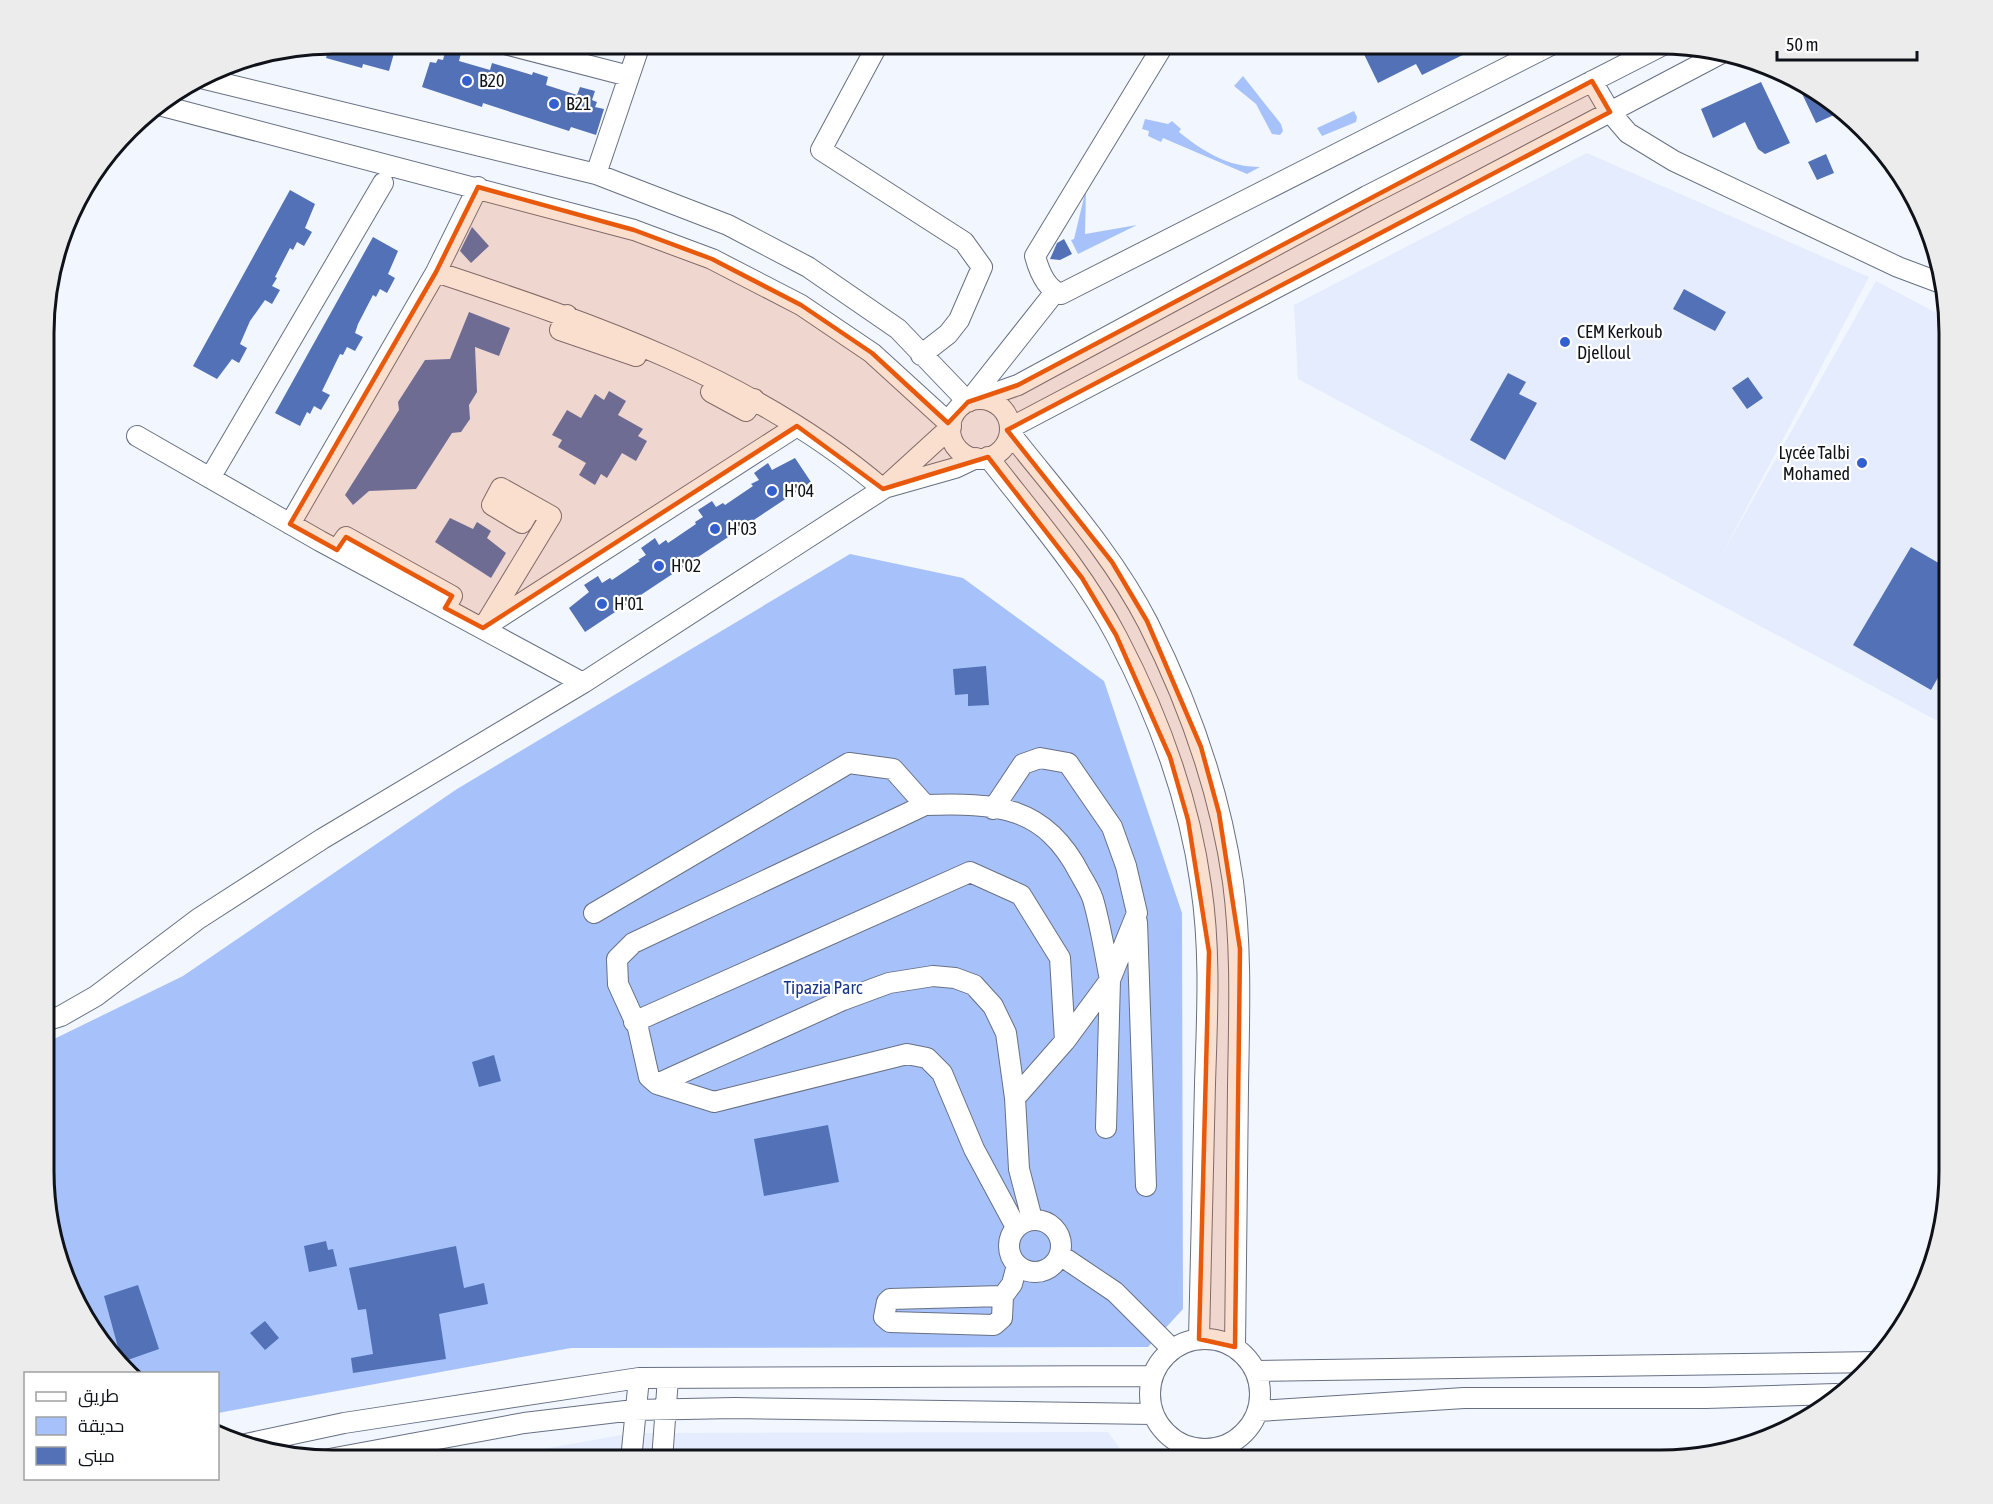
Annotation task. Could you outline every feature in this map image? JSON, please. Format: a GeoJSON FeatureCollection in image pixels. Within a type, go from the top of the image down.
{"type":"FeatureCollection","features":[{"type":"Feature","properties":{"kind":"street"},"geometry":{"type":"LineString","coordinates":[[544,54],[629,76]]}},
{"type":"Feature","properties":{"kind":"street"},"geometry":{"type":"LineString","coordinates":[[596,174],[637,54]]}},
{"type":"Feature","properties":{"kind":"street"},"geometry":{"type":"LineString","coordinates":[[873,54],[821,150],[964,242],[982,267],[960,320],[948,334],[921,355]]}},
{"type":"Feature","properties":{"kind":"street"},"geometry":{"type":"LineString","coordinates":[[1158,54],[1035,256],[1040,273],[1055,292],[1061,294],[1533,54]]}},
{"type":"Feature","properties":{"kind":"street"},"geometry":{"type":"LineString","coordinates":[[973,401],[1018,384],[1357,201],[1645,54]]}},
{"type":"Feature","properties":{"kind":"street"},"geometry":{"type":"LineString","coordinates":[[882,489],[955,468],[1003,448],[1010,430],[1711,59]]}},
{"type":"Feature","properties":{"kind":"street"},"geometry":{"type":"LineString","coordinates":[[214,81],[596,174],[728,225],[808,267],[898,329],[921,355],[973,401],[996,404],[1008,418],[1010,430],[1112,562],[1147,621],[1176,683],[1201,747],[1219,813],[1232,880],[1240,949],[1235,1347]]}},
{"type":"Feature","properties":{"kind":"street"},"geometry":{"type":"LineString","coordinates":[[1592,81],[1610,112],[1628,133],[1674,161],[1898,267],[1934,281]]}},
{"type":"Feature","properties":{"kind":"street"},"geometry":{"type":"LineString","coordinates":[[169,108],[478,187],[634,230],[712,259],[801,305],[872,353],[951,426]]}},
{"type":"Feature","properties":{"kind":"street"},"geometry":{"type":"LineString","coordinates":[[210,478],[383,183]]}},
{"type":"Feature","properties":{"kind":"street"},"geometry":{"type":"LineString","coordinates":[[290,524],[436,272],[478,187]]}},
{"type":"Feature","properties":{"kind":"street"},"geometry":{"type":"LineString","coordinates":[[436,272],[567,315],[560,330],[647,360],[746,411],[754,399],[849,460],[882,489]]}},
{"type":"Feature","properties":{"kind":"street"},"geometry":{"type":"LineString","coordinates":[[1055,292],[973,401],[954,416],[951,426],[954,444],[960,451],[982,458],[1082,579],[1116,635],[1146,695],[1170,757],[1188,820],[1201,886],[1209,952],[1199,1339]]}},
{"type":"Feature","properties":{"kind":"street"},"geometry":{"type":"LineString","coordinates":[[483,628],[797,426]]}},
{"type":"Feature","properties":{"kind":"street"},"geometry":{"type":"LineString","coordinates":[[54,1019],[96,996],[198,919],[322,839],[583,683],[882,489],[951,426]]}},
{"type":"Feature","properties":{"kind":"street"},"geometry":{"type":"LineString","coordinates":[[137,436],[337,550],[345,537],[452,596],[445,608],[583,683]]}},
{"type":"Feature","properties":{"kind":"street"},"geometry":{"type":"LineString","coordinates":[[483,628],[550,516],[532,506]]}},
{"type":"Feature","properties":{"kind":"street"},"geometry":{"type":"LineString","coordinates":[[993,809],[1023,764],[1040,758],[1068,763],[1112,827],[1126,866],[1137,913],[1146,1186]]}},
{"type":"Feature","properties":{"kind":"street"},"geometry":{"type":"LineString","coordinates":[[594,913],[849,763],[893,769],[925,805]]}},
{"type":"Feature","properties":{"kind":"street"},"geometry":{"type":"LineString","coordinates":[[1024,1223],[974,1149],[942,1073],[927,1058],[907,1054],[714,1102],[657,1084],[649,1077],[631,1007],[618,984],[617,959],[633,943],[925,805],[964,804],[1015,811],[1037,820],[1069,852],[1094,900],[1110,980],[1106,1128]]}},
{"type":"Feature","properties":{"kind":"street"},"geometry":{"type":"LineString","coordinates":[[634,1022],[970,872],[1020,895],[1060,958],[1065,1041]]}},
{"type":"Feature","properties":{"kind":"street"},"geometry":{"type":"LineString","coordinates":[[1015,1098],[1065,1041],[1110,980],[1137,913]]}},
{"type":"Feature","properties":{"kind":"street"},"geometry":{"type":"LineString","coordinates":[[657,1084],[843,1000],[889,983],[933,976],[955,978],[974,985],[993,1006],[1006,1033],[1015,1098],[1024,1223],[1009,1242],[1009,1251],[1017,1265],[1033,1272],[1041,1271],[1056,1262],[1060,1255],[1061,1246],[1056,1229],[1049,1223],[1024,1223]]}},
{"type":"Feature","properties":{"kind":"street"},"geometry":{"type":"LineString","coordinates":[[1060,1255],[1115,1292],[1172,1349]]}},
{"type":"Feature","properties":{"kind":"street"},"geometry":{"type":"LineString","coordinates":[[1003,1296],[895,1298],[887,1302],[884,1317],[890,1323],[994,1325],[1002,1318],[1003,1296],[1012,1284],[1017,1265]]}},
{"type":"Feature","properties":{"kind":"street"},"geometry":{"type":"LineString","coordinates":[[1211,1338],[1235,1347],[1245,1355],[1255,1371],[1261,1388],[1258,1411],[1254,1421],[1239,1438],[1229,1444],[1207,1449],[1184,1446],[1174,1440],[1158,1424],[1153,1413],[1150,1395],[1152,1376],[1172,1349],[1199,1339],[1211,1338]]}},
{"type":"Feature","properties":{"kind":"street"},"geometry":{"type":"LineString","coordinates":[[1255,1371],[1863,1362]]}},
{"type":"Feature","properties":{"kind":"street"},"geometry":{"type":"LineString","coordinates":[[263,1440],[344,1423],[639,1378],[1152,1376]]}},
{"type":"Feature","properties":{"kind":"street"},"geometry":{"type":"LineString","coordinates":[[632,1450],[639,1378]]}},
{"type":"Feature","properties":{"kind":"street"},"geometry":{"type":"LineString","coordinates":[[663,1450],[668,1378]]}},
{"type":"Feature","properties":{"kind":"street"},"geometry":{"type":"LineString","coordinates":[[1258,1411],[1464,1398],[1706,1398],[1827,1394]]}},
{"type":"Feature","properties":{"kind":"street"},"geometry":{"type":"LineString","coordinates":[[378,1450],[524,1423],[634,1410],[1153,1413]]}},
{"type":"Feature","properties":{"kind":"highlighted area"},"geometry":{"type":"Polygon","coordinates":[[[1592,81],[1610,112],[1007,430],[1112,562],[1147,621],[1201,747],[1219,813],[1240,949],[1235,1347],[1199,1339],[1209,952],[1188,820],[1170,757],[1116,635],[1082,578],[988,457],[883,489],[797,426],[483,628],[445,608],[452,596],[346,537],[337,550],[290,524],[436,272],[478,187],[634,230],[712,259],[801,305],[872,353],[948,423],[968,402],[1018,385],[1592,81]]]}},
{"type":"Feature","properties":{"kind":"shaded area","name":"CEM Kerkoub Djelloul"},"geometry":{"type":"Polygon","coordinates":[[[1587,153],[1869,277],[1720,558],[1876,281],[1938,314],[1939,722],[1298,379],[1294,305],[1587,153]]]}},
{"type":"Feature","properties":{"kind":"shaded area"},"geometry":{"type":"Polygon","coordinates":[[[1108,1432],[1121,1450],[538,1450],[633,1433],[1108,1432]]]}},
{"type":"Feature","properties":{"kind":"green space"},"geometry":{"type":"Polygon","coordinates":[[[1243,76],[1281,124],[1283,131],[1280,135],[1272,134],[1256,104],[1234,86],[1243,76]]]}},
{"type":"Feature","properties":{"kind":"green space"},"geometry":{"type":"Polygon","coordinates":[[[1354,111],[1357,117],[1356,122],[1322,136],[1317,128],[1354,111]]]}},
{"type":"Feature","properties":{"kind":"green space"},"geometry":{"type":"Polygon","coordinates":[[[1145,119],[1168,124],[1172,121],[1181,129],[1179,132],[1217,157],[1237,164],[1260,167],[1247,174],[1163,138],[1161,142],[1148,136],[1149,131],[1142,129],[1145,119]]]}},
{"type":"Feature","properties":{"kind":"green space"},"geometry":{"type":"Polygon","coordinates":[[[1086,189],[1085,234],[1137,225],[1078,254],[1071,240],[1074,239],[1086,189]]]}},
{"type":"Feature","properties":{"kind":"green space","name":"Tipazia Parc"},"geometry":{"type":"Polygon","coordinates":[[[850,554],[963,578],[1104,681],[1182,913],[1183,1309],[1148,1347],[571,1348],[219,1413],[219,1372],[140,1372],[123,1355],[91,1310],[75,1278],[59,1225],[54,1171],[54,1039],[183,976],[457,789],[850,554]]]}},
{"type":"Feature","properties":{"kind":"building"},"geometry":{"type":"Polygon","coordinates":[[[327,54],[394,54],[389,71],[363,64],[362,68],[326,58],[327,54]]]}},
{"type":"Feature","properties":{"kind":"building"},"geometry":{"type":"Polygon","coordinates":[[[444,54],[461,54],[459,61],[490,70],[492,63],[532,75],[533,72],[548,77],[546,85],[577,95],[580,87],[595,91],[592,100],[597,102],[595,107],[604,109],[596,135],[571,127],[569,131],[483,103],[482,107],[422,87],[430,62],[436,63],[438,59],[443,60],[444,54]]]}},
{"type":"Feature","properties":{"kind":"building"},"geometry":{"type":"Polygon","coordinates":[[[1364,54],[1465,54],[1422,75],[1416,64],[1378,83],[1364,54]]]}},
{"type":"Feature","properties":{"kind":"building"},"geometry":{"type":"Polygon","coordinates":[[[1761,82],[1790,143],[1765,154],[1758,149],[1745,122],[1713,138],[1701,109],[1761,82]]]}},
{"type":"Feature","properties":{"kind":"building"},"geometry":{"type":"Polygon","coordinates":[[[1802,93],[1834,115],[1816,123],[1802,93]]]}},
{"type":"Feature","properties":{"kind":"building"},"geometry":{"type":"Polygon","coordinates":[[[1826,154],[1834,173],[1817,180],[1808,162],[1826,154]]]}},
{"type":"Feature","properties":{"kind":"building"},"geometry":{"type":"Polygon","coordinates":[[[290,190],[315,204],[305,228],[312,232],[304,246],[297,242],[293,250],[290,248],[272,286],[280,290],[272,304],[265,300],[250,321],[240,344],[247,348],[239,363],[232,359],[217,379],[193,366],[290,190]]]}},
{"type":"Feature","properties":{"kind":"building"},"geometry":{"type":"Polygon","coordinates":[[[472,227],[489,246],[471,263],[460,251],[472,227]]]}},
{"type":"Feature","properties":{"kind":"building"},"geometry":{"type":"Polygon","coordinates":[[[373,237],[398,251],[388,274],[395,278],[387,293],[380,289],[376,297],[373,295],[355,333],[363,337],[355,351],[347,347],[343,355],[340,354],[322,391],[330,395],[321,410],[314,406],[310,414],[307,412],[300,426],[275,413],[373,237]]]}},
{"type":"Feature","properties":{"kind":"building"},"geometry":{"type":"Polygon","coordinates":[[[1064,239],[1072,254],[1060,260],[1050,259],[1057,243],[1064,239]]]}},
{"type":"Feature","properties":{"kind":"building"},"geometry":{"type":"Polygon","coordinates":[[[1684,289],[1726,312],[1715,331],[1673,309],[1684,289]]]}},
{"type":"Feature","properties":{"kind":"building"},"geometry":{"type":"Polygon","coordinates":[[[469,312],[510,328],[499,356],[475,347],[477,392],[469,405],[470,419],[461,432],[452,433],[416,489],[369,491],[353,505],[345,495],[399,410],[398,402],[425,360],[450,359],[469,312]]]}},
{"type":"Feature","properties":{"kind":"building"},"geometry":{"type":"Polygon","coordinates":[[[1508,373],[1526,382],[1519,394],[1537,403],[1505,460],[1470,440],[1508,373]]]}},
{"type":"Feature","properties":{"kind":"building"},"geometry":{"type":"Polygon","coordinates":[[[1748,377],[1763,398],[1747,409],[1732,388],[1748,377]]]}},
{"type":"Feature","properties":{"kind":"building"},"geometry":{"type":"Polygon","coordinates":[[[609,391],[626,401],[618,415],[643,429],[638,436],[647,441],[636,461],[622,453],[607,478],[601,474],[595,485],[579,475],[586,463],[558,447],[562,440],[552,435],[567,410],[581,418],[595,394],[604,400],[609,391]]]}},
{"type":"Feature","properties":{"kind":"building"},"geometry":{"type":"Polygon","coordinates":[[[795,458],[811,482],[585,632],[569,608],[589,592],[584,585],[598,576],[602,583],[610,578],[612,580],[640,561],[638,560],[646,555],[641,548],[655,538],[659,545],[666,540],[668,543],[703,517],[698,510],[712,501],[716,507],[723,503],[725,505],[753,486],[751,484],[759,480],[754,473],[768,463],[772,470],[795,458]]]}},
{"type":"Feature","properties":{"kind":"building"},"geometry":{"type":"Polygon","coordinates":[[[450,518],[473,529],[477,522],[491,531],[487,538],[506,553],[491,578],[435,542],[450,518]]]}},
{"type":"Feature","properties":{"kind":"building"},"geometry":{"type":"Polygon","coordinates":[[[1911,547],[1939,563],[1939,676],[1931,690],[1853,645],[1911,547]]]}},
{"type":"Feature","properties":{"kind":"building"},"geometry":{"type":"Polygon","coordinates":[[[986,666],[989,705],[968,706],[968,694],[955,695],[953,669],[986,666]]]}},
{"type":"Feature","properties":{"kind":"building"},"geometry":{"type":"Polygon","coordinates":[[[494,1055],[501,1081],[479,1087],[472,1062],[494,1055]]]}},
{"type":"Feature","properties":{"kind":"building"},"geometry":{"type":"Polygon","coordinates":[[[828,1125],[839,1182],[764,1196],[754,1139],[828,1125]]]}},
{"type":"Feature","properties":{"kind":"building"},"geometry":{"type":"Polygon","coordinates":[[[326,1241],[328,1250],[333,1249],[337,1266],[309,1272],[304,1246],[326,1241]]]}},
{"type":"Feature","properties":{"kind":"building"},"geometry":{"type":"Polygon","coordinates":[[[456,1246],[464,1288],[484,1283],[488,1304],[439,1314],[446,1359],[353,1373],[351,1358],[373,1354],[366,1309],[358,1310],[349,1268],[456,1246]]]}},
{"type":"Feature","properties":{"kind":"building"},"geometry":{"type":"Polygon","coordinates":[[[138,1285],[159,1349],[128,1360],[119,1349],[104,1296],[138,1285]]]}},
{"type":"Feature","properties":{"kind":"building"},"geometry":{"type":"Polygon","coordinates":[[[265,1321],[279,1338],[265,1350],[250,1333],[265,1321]]]}},
{"type":"Feature","properties":{"kind":"place","name":"B20"},"geometry":{"type":"Point","coordinates":[467,81]}},
{"type":"Feature","properties":{"kind":"place","name":"B21"},"geometry":{"type":"Point","coordinates":[554,104]}},
{"type":"Feature","properties":{"kind":"place","name":"CEM Kerkoub Djelloul"},"geometry":{"type":"Point","coordinates":[1565,342]}},
{"type":"Feature","properties":{"kind":"place","name":"Lycée Talbi Mohamed"},"geometry":{"type":"Point","coordinates":[1862,463]}},
{"type":"Feature","properties":{"kind":"place","name":"H'04"},"geometry":{"type":"Point","coordinates":[772,491]}},
{"type":"Feature","properties":{"kind":"place","name":"H'03"},"geometry":{"type":"Point","coordinates":[715,529]}},
{"type":"Feature","properties":{"kind":"place","name":"H'02"},"geometry":{"type":"Point","coordinates":[659,566]}},
{"type":"Feature","properties":{"kind":"place","name":"H'01"},"geometry":{"type":"Point","coordinates":[602,604]}}]}
